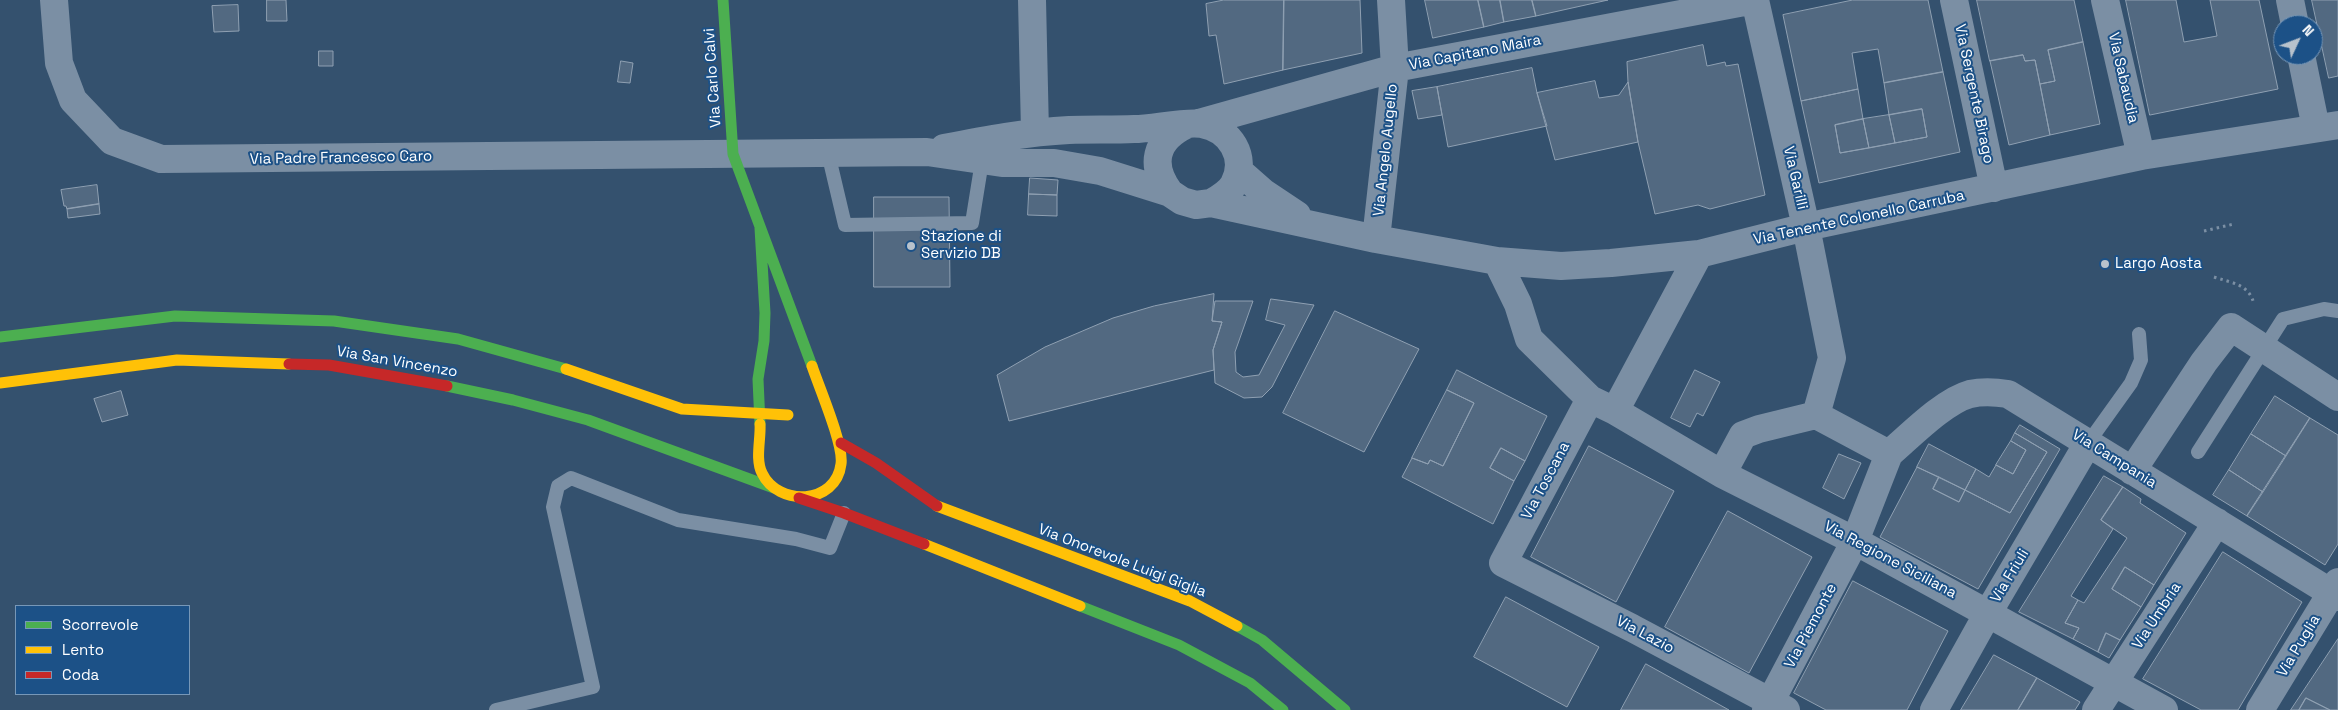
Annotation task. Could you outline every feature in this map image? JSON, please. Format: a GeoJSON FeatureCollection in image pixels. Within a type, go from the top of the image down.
{"type":"FeatureCollection","features":[{"type":"Feature","properties":{"kind":"main road","name":"Via Carlo Calvi"},"geometry":{"type":"LineString","coordinates":[[723,0],[733,154]]}},
{"type":"Feature","properties":{"kind":"main road"},"geometry":{"type":"LineString","coordinates":[[733,154],[800,330],[834,431],[841,443],[843,456],[841,469],[834,481],[825,490],[813,496],[799,498]]}},
{"type":"Feature","properties":{"kind":"main road"},"geometry":{"type":"LineString","coordinates":[[760,228],[765,303],[764,342],[758,376],[761,442]]}},
{"type":"Feature","properties":{"kind":"main road","name":"Via San Vincenzo"},"geometry":{"type":"LineString","coordinates":[[0,338],[175,316],[334,321],[458,339],[572,371],[682,409],[788,415],[801,414]]}},
{"type":"Feature","properties":{"kind":"main road"},"geometry":{"type":"LineString","coordinates":[[800,330],[835,396]]}},
{"type":"Feature","properties":{"kind":"main road","name":"Via San Vincenzo"},"geometry":{"type":"LineString","coordinates":[[0,383],[177,360],[329,366],[429,382],[512,400],[588,420],[774,488],[786,495],[799,498]]}},
{"type":"Feature","properties":{"kind":"main road"},"geometry":{"type":"LineString","coordinates":[[718,410],[742,395],[758,376]]}},
{"type":"Feature","properties":{"kind":"main road"},"geometry":{"type":"LineString","coordinates":[[774,488],[765,479],[760,467],[758,454],[767,430],[776,421],[788,415]]}},
{"type":"Feature","properties":{"kind":"main road"},"geometry":{"type":"LineString","coordinates":[[820,419],[834,431]]}},
{"type":"Feature","properties":{"kind":"main road"},"geometry":{"type":"LineString","coordinates":[[859,438],[876,463]]}},
{"type":"Feature","properties":{"kind":"main road"},"geometry":{"type":"LineString","coordinates":[[841,443],[876,463]]}},
{"type":"Feature","properties":{"kind":"main road","name":"Via Onorevole Luigi Giglia"},"geometry":{"type":"LineString","coordinates":[[876,463],[936,506],[1190,601],[1262,640],[1344,710]]}},
{"type":"Feature","properties":{"kind":"main road"},"geometry":{"type":"LineString","coordinates":[[799,498],[844,513],[1179,644],[1250,683],[1283,710]]}},
{"type":"Feature","properties":{"kind":"street","name":"Via Padre Francesco Caro"},"geometry":{"type":"LineString","coordinates":[[54,0],[59,63],[73,100],[112,141],[161,160],[927,152]]}},
{"type":"Feature","properties":{"kind":"street"},"geometry":{"type":"LineString","coordinates":[[1032,0],[1035,132]]}},
{"type":"Feature","properties":{"kind":"street","name":"Via Angelo Augello"},"geometry":{"type":"LineString","coordinates":[[1376,239],[1395,68],[1390,0]]}},
{"type":"Feature","properties":{"kind":"street","name":"Via Capitano Maira"},"geometry":{"type":"LineString","coordinates":[[1193,124],[1395,68],[1755,0]]}},
{"type":"Feature","properties":{"kind":"street","name":"Via Garilli"},"geometry":{"type":"LineString","coordinates":[[1755,0],[1806,227],[1832,358],[1816,416]]}},
{"type":"Feature","properties":{"kind":"street","name":"Via Sergente Birago"},"geometry":{"type":"LineString","coordinates":[[1954,0],[1994,188]]}},
{"type":"Feature","properties":{"kind":"street","name":"Via Sabaudia"},"geometry":{"type":"LineString","coordinates":[[2106,0],[2141,156]]}},
{"type":"Feature","properties":{"kind":"street"},"geometry":{"type":"LineString","coordinates":[[2290,0],[2293,15]]}},
{"type":"Feature","properties":{"kind":"street"},"geometry":{"type":"LineString","coordinates":[[2305,65],[2327,126]]}},
{"type":"Feature","properties":{"kind":"street"},"geometry":{"type":"LineString","coordinates":[[1170,193],[1161,181],[1157,166],[1159,152],[1165,140],[1174,130],[1193,124]]}},
{"type":"Feature","properties":{"kind":"street"},"geometry":{"type":"LineString","coordinates":[[1193,124],[1212,126],[1224,132],[1233,142],[1238,156],[1239,171],[1233,185],[1224,196],[1211,203],[1196,205],[1182,201],[1170,193],[1100,172],[1054,163],[1002,164],[927,152],[1035,132],[1134,129],[1193,124]]}},
{"type":"Feature","properties":{"kind":"street","name":"Via Tenente Colonello Carruba"},"geometry":{"type":"LineString","coordinates":[[1211,203],[1376,239],[1496,261],[1561,266],[1610,263],[1699,254],[1806,227],[2141,156],[2218,142],[2327,126]]}},
{"type":"Feature","properties":{"kind":"street"},"geometry":{"type":"LineString","coordinates":[[1239,171],[1264,193],[1309,224]]}},
{"type":"Feature","properties":{"kind":"street"},"geometry":{"type":"LineString","coordinates":[[1615,411],[1699,254]]}},
{"type":"Feature","properties":{"kind":"street","name":"Via Regione Siciliana"},"geometry":{"type":"LineString","coordinates":[[1496,261],[1518,304],[1530,339],[1590,399],[1615,411],[1722,474],[1855,541],[2164,710]]}},
{"type":"Feature","properties":{"kind":"street"},"geometry":{"type":"LineString","coordinates":[[2132,471],[2204,362],[2231,327],[2338,397]]}},
{"type":"Feature","properties":{"kind":"street","name":"Via Campania"},"geometry":{"type":"LineString","coordinates":[[1889,454],[1952,402],[1970,394],[1989,392],[2008,394],[2132,471],[2336,591]]}},
{"type":"Feature","properties":{"kind":"street","name":"Via Toscana"},"geometry":{"type":"LineString","coordinates":[[1503,563],[1590,399]]}},
{"type":"Feature","properties":{"kind":"street"},"geometry":{"type":"LineString","coordinates":[[1722,474],[1743,435],[1759,429],[1816,416],[1889,454]]}},
{"type":"Feature","properties":{"kind":"street","name":"Via Friuli"},"geometry":{"type":"LineString","coordinates":[[1934,710],[1988,613],[2088,443]]}},
{"type":"Feature","properties":{"kind":"street","name":"Via Piemonte"},"geometry":{"type":"LineString","coordinates":[[1774,707],[1855,541],[1889,454]]}},
{"type":"Feature","properties":{"kind":"street","name":"Via Umbria"},"geometry":{"type":"LineString","coordinates":[[2096,710],[2217,522]]}},
{"type":"Feature","properties":{"kind":"street","name":"Via Lazio"},"geometry":{"type":"LineString","coordinates":[[1503,563],[1632,628],[1774,707]]}},
{"type":"Feature","properties":{"kind":"street","name":"Via Puglia"},"geometry":{"type":"LineString","coordinates":[[2260,710],[2336,591]]}},
{"type":"Feature","properties":{"kind":"lane"},"geometry":{"type":"LineString","coordinates":[[828,152],[845,225],[972,223],[982,160]]}},
{"type":"Feature","properties":{"kind":"lane"},"geometry":{"type":"LineString","coordinates":[[2198,452],[2283,319],[2324,309],[2338,310]]}},
{"type":"Feature","properties":{"kind":"lane"},"geometry":{"type":"LineString","coordinates":[[2088,443],[2131,383],[2141,360],[2139,334]]}},
{"type":"Feature","properties":{"kind":"lane"},"geometry":{"type":"LineString","coordinates":[[496,710],[594,687],[552,508],[558,486],[571,478],[678,520],[796,539],[830,548],[844,513]]}},
{"type":"Feature","properties":{"kind":"path"},"geometry":{"type":"LineString","coordinates":[[2204,230],[2234,224]]}},
{"type":"Feature","properties":{"kind":"building"},"geometry":{"type":"Polygon","coordinates":[[[267,0],[286,0],[287,21],[267,21],[267,0]]]}},
{"type":"Feature","properties":{"kind":"building"},"geometry":{"type":"Polygon","coordinates":[[[1224,0],[1284,0],[1283,70],[1224,84],[1216,35],[1209,36],[1206,4],[1224,0]]]}},
{"type":"Feature","properties":{"kind":"building"},"geometry":{"type":"Polygon","coordinates":[[[1284,0],[1360,0],[1362,53],[1283,70],[1284,0]]]}},
{"type":"Feature","properties":{"kind":"building"},"geometry":{"type":"Polygon","coordinates":[[[1425,0],[1478,0],[1484,27],[1433,38],[1425,0]]]}},
{"type":"Feature","properties":{"kind":"building"},"geometry":{"type":"Polygon","coordinates":[[[1478,0],[1500,0],[1504,22],[1484,27],[1478,0]]]}},
{"type":"Feature","properties":{"kind":"building"},"geometry":{"type":"Polygon","coordinates":[[[1500,0],[1532,0],[1536,16],[1504,22],[1500,0]]]}},
{"type":"Feature","properties":{"kind":"building"},"geometry":{"type":"Polygon","coordinates":[[[1532,0],[1608,0],[1536,16],[1532,0]]]}},
{"type":"Feature","properties":{"kind":"building"},"geometry":{"type":"Polygon","coordinates":[[[1853,0],[1928,0],[1943,72],[1884,83],[1878,49],[1852,53],[1858,89],[1801,101],[1783,15],[1853,0]]]}},
{"type":"Feature","properties":{"kind":"building"},"geometry":{"type":"Polygon","coordinates":[[[1977,0],[2074,0],[2083,42],[2048,50],[2055,81],[2040,84],[2035,60],[2025,61],[2023,55],[1990,61],[1977,0]]]}},
{"type":"Feature","properties":{"kind":"building"},"geometry":{"type":"Polygon","coordinates":[[[2126,0],[2176,0],[2184,42],[2217,36],[2210,0],[2259,0],[2278,89],[2150,115],[2126,0]]]}},
{"type":"Feature","properties":{"kind":"building"},"geometry":{"type":"Polygon","coordinates":[[[2312,0],[2338,0],[2338,76],[2329,78],[2323,50],[2323,15],[2315,15],[2312,0]]]}},
{"type":"Feature","properties":{"kind":"building"},"geometry":{"type":"Polygon","coordinates":[[[238,5],[239,31],[214,32],[212,6],[238,5]]]}},
{"type":"Feature","properties":{"kind":"building"},"geometry":{"type":"Polygon","coordinates":[[[2083,42],[2100,124],[2050,135],[2040,84],[2055,81],[2048,50],[2083,42]]]}},
{"type":"Feature","properties":{"kind":"building"},"geometry":{"type":"Polygon","coordinates":[[[1703,45],[1707,66],[1725,62],[1726,66],[1738,64],[1765,195],[1710,209],[1698,205],[1655,214],[1638,142],[1628,82],[1627,62],[1703,45]]]}},
{"type":"Feature","properties":{"kind":"building"},"geometry":{"type":"Polygon","coordinates":[[[319,51],[333,51],[333,66],[319,66],[319,51]]]}},
{"type":"Feature","properties":{"kind":"building"},"geometry":{"type":"Polygon","coordinates":[[[2023,55],[2025,61],[2035,60],[2050,135],[2009,145],[1990,61],[2023,55]]]}},
{"type":"Feature","properties":{"kind":"building"},"geometry":{"type":"Polygon","coordinates":[[[621,61],[633,63],[630,83],[618,82],[621,61]]]}},
{"type":"Feature","properties":{"kind":"building"},"geometry":{"type":"Polygon","coordinates":[[[1532,68],[1547,126],[1448,147],[1437,87],[1532,68]]]}},
{"type":"Feature","properties":{"kind":"building"},"geometry":{"type":"Polygon","coordinates":[[[1943,72],[1960,152],[1819,183],[1801,101],[1858,89],[1863,119],[1835,125],[1840,153],[1927,137],[1922,109],[1889,115],[1884,83],[1943,72]]]}},
{"type":"Feature","properties":{"kind":"building"},"geometry":{"type":"Polygon","coordinates":[[[1595,81],[1599,98],[1619,95],[1628,82],[1638,142],[1555,160],[1537,93],[1595,81]]]}},
{"type":"Feature","properties":{"kind":"building"},"geometry":{"type":"Polygon","coordinates":[[[1437,87],[1442,115],[1418,119],[1412,91],[1437,87]]]}},
{"type":"Feature","properties":{"kind":"building"},"geometry":{"type":"Polygon","coordinates":[[[1922,109],[1927,137],[1895,143],[1889,115],[1922,109]]]}},
{"type":"Feature","properties":{"kind":"building"},"geometry":{"type":"Polygon","coordinates":[[[1889,115],[1895,143],[1869,148],[1863,119],[1889,115]]]}},
{"type":"Feature","properties":{"kind":"building"},"geometry":{"type":"Polygon","coordinates":[[[1863,119],[1869,148],[1840,153],[1835,125],[1863,119]]]}},
{"type":"Feature","properties":{"kind":"building"},"geometry":{"type":"Polygon","coordinates":[[[1030,178],[1058,180],[1057,195],[1029,194],[1030,178]]]}},
{"type":"Feature","properties":{"kind":"building"},"geometry":{"type":"Polygon","coordinates":[[[97,185],[99,204],[67,209],[64,206],[61,190],[97,185]]]}},
{"type":"Feature","properties":{"kind":"building"},"geometry":{"type":"Polygon","coordinates":[[[1029,194],[1057,195],[1057,216],[1028,215],[1029,194]]]}},
{"type":"Feature","properties":{"kind":"building"},"geometry":{"type":"Polygon","coordinates":[[[874,197],[949,197],[950,287],[874,287],[874,197]]]}},
{"type":"Feature","properties":{"kind":"building"},"geometry":{"type":"Polygon","coordinates":[[[99,204],[100,214],[68,218],[67,209],[99,204]]]}},
{"type":"Feature","properties":{"kind":"building"},"geometry":{"type":"Polygon","coordinates":[[[1214,294],[1212,321],[1222,322],[1213,350],[1214,370],[1009,421],[997,375],[1045,347],[1113,318],[1154,306],[1214,294]]]}},
{"type":"Feature","properties":{"kind":"building"},"geometry":{"type":"Polygon","coordinates":[[[1271,299],[1314,305],[1272,387],[1262,397],[1244,398],[1215,383],[1213,350],[1222,322],[1212,321],[1215,301],[1253,301],[1235,352],[1236,372],[1243,377],[1259,375],[1285,325],[1266,320],[1271,299]]]}},
{"type":"Feature","properties":{"kind":"building"},"geometry":{"type":"Polygon","coordinates":[[[1335,311],[1419,349],[1364,452],[1283,413],[1335,311]]]}},
{"type":"Feature","properties":{"kind":"building"},"geometry":{"type":"Polygon","coordinates":[[[1457,370],[1547,416],[1525,461],[1501,448],[1490,468],[1514,481],[1493,524],[1402,477],[1412,458],[1428,464],[1430,460],[1443,466],[1474,403],[1447,390],[1457,370]]]}},
{"type":"Feature","properties":{"kind":"building"},"geometry":{"type":"Polygon","coordinates":[[[1695,370],[1720,382],[1703,416],[1697,413],[1690,427],[1671,418],[1695,370]]]}},
{"type":"Feature","properties":{"kind":"building"},"geometry":{"type":"Polygon","coordinates":[[[1447,390],[1474,403],[1443,466],[1430,460],[1428,464],[1412,458],[1447,390]]]}},
{"type":"Feature","properties":{"kind":"building"},"geometry":{"type":"Polygon","coordinates":[[[121,391],[128,415],[102,422],[94,399],[121,391]]]}},
{"type":"Feature","properties":{"kind":"building"},"geometry":{"type":"Polygon","coordinates":[[[2275,396],[2310,418],[2286,456],[2251,434],[2275,396]]]}},
{"type":"Feature","properties":{"kind":"building"},"geometry":{"type":"Polygon","coordinates":[[[2310,418],[2338,435],[2338,544],[2325,565],[2247,516],[2310,418]]]}},
{"type":"Feature","properties":{"kind":"building"},"geometry":{"type":"Polygon","coordinates":[[[2020,425],[2060,449],[1978,589],[1880,537],[1917,467],[1939,477],[1933,489],[1959,502],[1965,490],[2010,513],[2047,452],[2015,433],[2020,425]]]}},
{"type":"Feature","properties":{"kind":"building"},"geometry":{"type":"Polygon","coordinates":[[[2015,433],[2047,452],[2010,513],[1965,490],[1976,469],[1989,477],[1996,465],[2013,474],[2026,450],[2011,441],[2015,433]]]}},
{"type":"Feature","properties":{"kind":"building"},"geometry":{"type":"Polygon","coordinates":[[[2251,434],[2286,456],[2263,492],[2229,470],[2251,434]]]}},
{"type":"Feature","properties":{"kind":"building"},"geometry":{"type":"Polygon","coordinates":[[[2011,441],[2026,450],[2013,474],[1996,465],[2011,441]]]}},
{"type":"Feature","properties":{"kind":"building"},"geometry":{"type":"Polygon","coordinates":[[[1929,444],[1976,469],[1965,490],[1917,467],[1929,444]]]}},
{"type":"Feature","properties":{"kind":"building"},"geometry":{"type":"Polygon","coordinates":[[[1589,446],[1674,491],[1616,602],[1531,557],[1589,446]]]}},
{"type":"Feature","properties":{"kind":"building"},"geometry":{"type":"Polygon","coordinates":[[[1501,448],[1525,461],[1514,481],[1490,468],[1501,448]]]}},
{"type":"Feature","properties":{"kind":"building"},"geometry":{"type":"Polygon","coordinates":[[[1839,454],[1861,463],[1844,499],[1823,488],[1839,454]]]}},
{"type":"Feature","properties":{"kind":"building"},"geometry":{"type":"Polygon","coordinates":[[[2229,470],[2263,492],[2247,516],[2213,495],[2229,470]]]}},
{"type":"Feature","properties":{"kind":"building"},"geometry":{"type":"Polygon","coordinates":[[[2104,476],[2123,487],[2101,520],[2113,529],[2071,596],[2078,600],[2065,623],[2079,628],[2073,639],[2019,612],[2104,476]]]}},
{"type":"Feature","properties":{"kind":"building"},"geometry":{"type":"Polygon","coordinates":[[[1939,477],[1965,490],[1959,502],[1933,489],[1939,477]]]}},
{"type":"Feature","properties":{"kind":"building"},"geometry":{"type":"Polygon","coordinates":[[[2123,487],[2141,499],[2140,503],[2186,533],[2154,585],[2125,567],[2112,589],[2141,607],[2120,640],[2106,633],[2098,652],[2073,639],[2079,628],[2065,623],[2078,600],[2084,603],[2127,538],[2101,520],[2123,487]]]}},
{"type":"Feature","properties":{"kind":"building"},"geometry":{"type":"Polygon","coordinates":[[[1728,511],[1812,557],[1749,673],[1665,627],[1728,511]]]}},
{"type":"Feature","properties":{"kind":"building"},"geometry":{"type":"Polygon","coordinates":[[[2223,552],[2302,602],[2238,710],[2201,710],[2143,679],[2223,552]]]}},
{"type":"Feature","properties":{"kind":"building"},"geometry":{"type":"Polygon","coordinates":[[[2125,567],[2154,585],[2141,607],[2112,589],[2125,567]]]}},
{"type":"Feature","properties":{"kind":"building"},"geometry":{"type":"Polygon","coordinates":[[[1853,581],[1948,631],[1907,710],[1826,710],[1794,693],[1853,581]]]}},
{"type":"Feature","properties":{"kind":"building"},"geometry":{"type":"Polygon","coordinates":[[[1506,597],[1599,647],[1567,707],[1474,657],[1506,597]]]}},
{"type":"Feature","properties":{"kind":"building"},"geometry":{"type":"Polygon","coordinates":[[[2106,633],[2120,640],[2109,658],[2098,652],[2106,633]]]}},
{"type":"Feature","properties":{"kind":"building"},"geometry":{"type":"Polygon","coordinates":[[[2338,639],[2338,710],[2330,710],[2306,698],[2299,710],[2291,710],[2338,639]]]}},
{"type":"Feature","properties":{"kind":"building"},"geometry":{"type":"Polygon","coordinates":[[[1994,655],[2037,678],[2018,710],[1961,710],[1994,655]]]}},
{"type":"Feature","properties":{"kind":"building"},"geometry":{"type":"Polygon","coordinates":[[[1646,664],[1729,710],[1621,710],[1646,664]]]}},
{"type":"Feature","properties":{"kind":"building"},"geometry":{"type":"Polygon","coordinates":[[[2037,678],[2080,702],[2075,710],[2018,710],[2037,678]]]}},
{"type":"Feature","properties":{"kind":"building"},"geometry":{"type":"Polygon","coordinates":[[[2306,698],[2330,710],[2299,710],[2306,698]]]}},
{"type":"Feature","properties":{"kind":"traffic: fast"},"geometry":{"type":"LineString","coordinates":[[723,0],[733,154],[812,366]]}},
{"type":"Feature","properties":{"kind":"traffic: fast"},"geometry":{"type":"LineString","coordinates":[[760,228],[765,313],[764,341],[758,379],[760,424]]}},
{"type":"Feature","properties":{"kind":"traffic: fast"},"geometry":{"type":"LineString","coordinates":[[0,337],[175,316],[334,321],[458,339],[566,369]]}},
{"type":"Feature","properties":{"kind":"traffic: fast"},"geometry":{"type":"LineString","coordinates":[[447,386],[513,400],[588,420],[774,488]]}},
{"type":"Feature","properties":{"kind":"traffic: fast"},"geometry":{"type":"LineString","coordinates":[[1080,606],[1179,645],[1250,683],[1283,710]]}},
{"type":"Feature","properties":{"kind":"traffic: fast"},"geometry":{"type":"LineString","coordinates":[[1237,626],[1262,640],[1345,710]]}},
{"type":"Feature","properties":{"kind":"traffic: slow"},"geometry":{"type":"LineString","coordinates":[[0,383],[177,360],[289,364]]}},
{"type":"Feature","properties":{"kind":"traffic: slow"},"geometry":{"type":"LineString","coordinates":[[760,424],[759,462],[762,473],[770,484],[780,492],[806,497],[818,494],[829,487],[837,478],[841,464],[841,455],[835,430],[812,366]]}},
{"type":"Feature","properties":{"kind":"traffic: slow"},"geometry":{"type":"LineString","coordinates":[[566,369],[682,409],[788,415]]}},
{"type":"Feature","properties":{"kind":"traffic: slow"},"geometry":{"type":"LineString","coordinates":[[937,506],[1190,601],[1237,626]]}},
{"type":"Feature","properties":{"kind":"traffic: slow"},"geometry":{"type":"LineString","coordinates":[[924,544],[1080,606]]}},
{"type":"Feature","properties":{"kind":"traffic: jam"},"geometry":{"type":"LineString","coordinates":[[289,364],[329,365],[447,386]]}},
{"type":"Feature","properties":{"kind":"traffic: jam"},"geometry":{"type":"LineString","coordinates":[[841,443],[876,463],[937,506]]}},
{"type":"Feature","properties":{"kind":"traffic: jam"},"geometry":{"type":"LineString","coordinates":[[799,498],[924,544]]}},
{"type":"Feature","properties":{"kind":"place","name":"Stazione di Servizio DB"},"geometry":{"type":"Point","coordinates":[911,246]}},
{"type":"Feature","properties":{"kind":"place","name":"Largo Aosta"},"geometry":{"type":"Point","coordinates":[2105,264]}}]}
